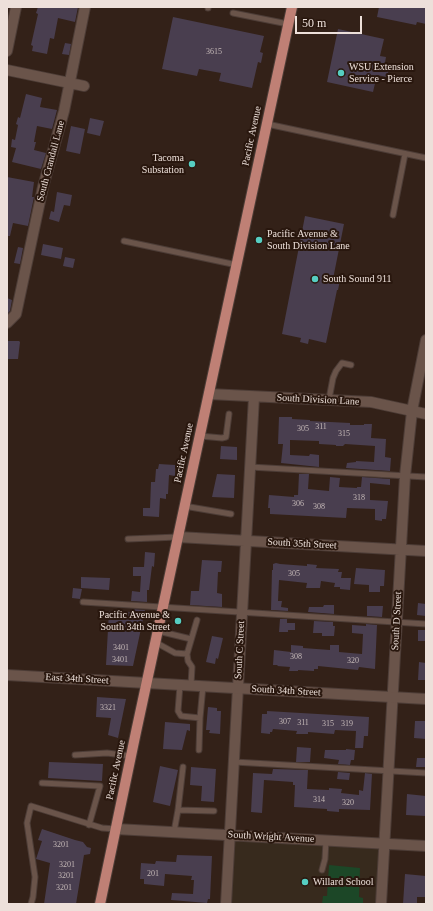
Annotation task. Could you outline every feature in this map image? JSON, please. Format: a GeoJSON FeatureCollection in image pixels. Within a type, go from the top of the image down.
{"type":"FeatureCollection","features":[{"type":"Feature","properties":{"kind":"main road","name":"Pacific Avenue"},"geometry":{"type":"LineString","coordinates":[[100,904],[162,608],[292,7]]}},
{"type":"Feature","properties":{"kind":"street"},"geometry":{"type":"LineString","coordinates":[[7,51],[16,7]]}},
{"type":"Feature","properties":{"kind":"street","name":"South Crandall Lane"},"geometry":{"type":"LineString","coordinates":[[7,322],[16,314],[43,187],[64,111],[85,7]]}},
{"type":"Feature","properties":{"kind":"street"},"geometry":{"type":"LineString","coordinates":[[7,70],[84,86]]}},
{"type":"Feature","properties":{"kind":"street","name":"South D Street"},"geometry":{"type":"LineString","coordinates":[[382,904],[404,476],[412,411],[426,340]]}},
{"type":"Feature","properties":{"kind":"street","name":"South Division Lane"},"geometry":{"type":"LineString","coordinates":[[209,394],[370,402],[426,414]]}},
{"type":"Feature","properties":{"kind":"street","name":"South C Street"},"geometry":{"type":"LineString","coordinates":[[226,904],[254,397]]}},
{"type":"Feature","properties":{"kind":"street","name":"South 35th Street"},"geometry":{"type":"LineString","coordinates":[[178,537],[426,551]]}},
{"type":"Feature","properties":{"kind":"street","name":"East 34th Street"},"geometry":{"type":"LineString","coordinates":[[7,675],[146,683]]}},
{"type":"Feature","properties":{"kind":"street","name":"South 34th Street"},"geometry":{"type":"LineString","coordinates":[[146,683],[426,699]]}},
{"type":"Feature","properties":{"kind":"street","name":"South Wright Avenue"},"geometry":{"type":"LineString","coordinates":[[116,829],[426,846]]}},
{"type":"Feature","properties":{"kind":"lane"},"geometry":{"type":"LineString","coordinates":[[233,13],[288,24]]}},
{"type":"Feature","properties":{"kind":"lane"},"geometry":{"type":"LineString","coordinates":[[267,124],[426,158]]}},
{"type":"Feature","properties":{"kind":"lane"},"geometry":{"type":"LineString","coordinates":[[393,215],[405,154]]}},
{"type":"Feature","properties":{"kind":"lane"},"geometry":{"type":"LineString","coordinates":[[124,241],[237,265]]}},
{"type":"Feature","properties":{"kind":"lane"},"geometry":{"type":"LineString","coordinates":[[329,399],[333,378],[336,371],[342,363],[351,365]]}},
{"type":"Feature","properties":{"kind":"lane"},"geometry":{"type":"LineString","coordinates":[[200,436],[226,438],[229,414]]}},
{"type":"Feature","properties":{"kind":"lane"},"geometry":{"type":"LineString","coordinates":[[250,467],[426,477]]}},
{"type":"Feature","properties":{"kind":"lane"},"geometry":{"type":"LineString","coordinates":[[184,506],[231,514]]}},
{"type":"Feature","properties":{"kind":"lane"},"geometry":{"type":"LineString","coordinates":[[128,539],[178,537]]}},
{"type":"Feature","properties":{"kind":"lane"},"geometry":{"type":"LineString","coordinates":[[83,602],[426,624]]}},
{"type":"Feature","properties":{"kind":"lane"},"geometry":{"type":"LineString","coordinates":[[191,685],[192,667],[188,661],[187,654],[197,620]]}},
{"type":"Feature","properties":{"kind":"lane"},"geometry":{"type":"LineString","coordinates":[[158,631],[191,639]]}},
{"type":"Feature","properties":{"kind":"lane"},"geometry":{"type":"LineString","coordinates":[[155,642],[175,653],[187,654]]}},
{"type":"Feature","properties":{"kind":"lane"},"geometry":{"type":"LineString","coordinates":[[180,685],[178,711],[181,716],[200,718]]}},
{"type":"Feature","properties":{"kind":"lane"},"geometry":{"type":"LineString","coordinates":[[199,750],[203,686]]}},
{"type":"Feature","properties":{"kind":"lane"},"geometry":{"type":"LineString","coordinates":[[76,755],[107,754],[131,756]]}},
{"type":"Feature","properties":{"kind":"lane"},"geometry":{"type":"LineString","coordinates":[[234,762],[426,773]]}},
{"type":"Feature","properties":{"kind":"lane"},"geometry":{"type":"LineString","coordinates":[[174,832],[183,767]]}},
{"type":"Feature","properties":{"kind":"lane"},"geometry":{"type":"LineString","coordinates":[[42,783],[100,786],[89,825]]}},
{"type":"Feature","properties":{"kind":"lane"},"geometry":{"type":"LineString","coordinates":[[31,904],[34,892],[35,877],[27,823],[31,806],[89,825],[116,829]]}},
{"type":"Feature","properties":{"kind":"lane"},"geometry":{"type":"LineString","coordinates":[[178,810],[214,811]]}},
{"type":"Feature","properties":{"kind":"lane"},"geometry":{"type":"LineString","coordinates":[[322,870],[325,859],[326,840]]}},
{"type":"Feature","properties":{"kind":"shaded area","name":"Willard School"},"geometry":{"type":"Polygon","coordinates":[[[230,835],[385,844],[381,904],[226,904],[230,835]]]}},
{"type":"Feature","properties":{"kind":"green space"},"geometry":{"type":"Polygon","coordinates":[[[329,865],[360,868],[359,897],[363,898],[363,904],[322,904],[323,896],[327,896],[329,865]]]}},
{"type":"Feature","properties":{"kind":"building"},"geometry":{"type":"Polygon","coordinates":[[[38,7],[78,7],[75,22],[58,18],[54,39],[50,38],[47,54],[32,51],[33,46],[31,45],[38,14],[36,13],[38,7]]]}},
{"type":"Feature","properties":{"kind":"building"},"geometry":{"type":"Polygon","coordinates":[[[379,7],[426,7],[426,24],[417,22],[416,25],[377,17],[379,7]]]}},
{"type":"Feature","properties":{"kind":"building"},"geometry":{"type":"Polygon","coordinates":[[[173,17],[264,36],[260,52],[263,53],[261,63],[258,62],[252,88],[219,81],[221,73],[199,69],[197,76],[162,69],[173,17]]]}},
{"type":"Feature","properties":{"kind":"building"},"geometry":{"type":"Polygon","coordinates":[[[338,29],[384,39],[380,56],[386,57],[384,68],[389,69],[387,77],[377,75],[373,92],[327,82],[338,29]]]}},
{"type":"Feature","properties":{"kind":"building"},"geometry":{"type":"Polygon","coordinates":[[[65,43],[71,44],[69,55],[62,54],[65,43]]]}},
{"type":"Feature","properties":{"kind":"building"},"geometry":{"type":"Polygon","coordinates":[[[26,94],[42,98],[40,107],[57,110],[52,129],[37,126],[34,150],[46,153],[41,169],[12,162],[16,148],[11,147],[12,139],[15,140],[18,125],[16,124],[18,117],[20,118],[26,94]]]}},
{"type":"Feature","properties":{"kind":"building"},"geometry":{"type":"Polygon","coordinates":[[[90,118],[104,121],[100,136],[87,133],[90,118]]]}},
{"type":"Feature","properties":{"kind":"building"},"geometry":{"type":"Polygon","coordinates":[[[71,126],[85,129],[80,154],[66,151],[71,126]]]}},
{"type":"Feature","properties":{"kind":"building"},"geometry":{"type":"Polygon","coordinates":[[[7,177],[34,182],[32,197],[34,197],[28,226],[13,223],[10,236],[7,236],[7,177]]]}},
{"type":"Feature","properties":{"kind":"building"},"geometry":{"type":"Polygon","coordinates":[[[57,192],[72,195],[70,206],[64,205],[59,222],[49,219],[51,211],[54,212],[57,192]]]}},
{"type":"Feature","properties":{"kind":"building","name":"South Sound 911"},"geometry":{"type":"Polygon","coordinates":[[[305,216],[344,224],[333,279],[340,280],[326,343],[309,339],[308,344],[300,342],[301,338],[282,334],[305,216]]]}},
{"type":"Feature","properties":{"kind":"building"},"geometry":{"type":"Polygon","coordinates":[[[43,244],[63,248],[61,259],[41,255],[43,244]]]}},
{"type":"Feature","properties":{"kind":"building"},"geometry":{"type":"Polygon","coordinates":[[[18,247],[23,248],[20,264],[14,263],[18,247]]]}},
{"type":"Feature","properties":{"kind":"building"},"geometry":{"type":"Polygon","coordinates":[[[65,257],[75,259],[73,268],[63,266],[65,257]]]}},
{"type":"Feature","properties":{"kind":"building"},"geometry":{"type":"Polygon","coordinates":[[[7,298],[12,300],[10,311],[7,314],[7,298]]]}},
{"type":"Feature","properties":{"kind":"building"},"geometry":{"type":"Polygon","coordinates":[[[8,341],[20,342],[18,359],[8,359],[8,341]]]}},
{"type":"Feature","properties":{"kind":"building"},"geometry":{"type":"Polygon","coordinates":[[[279,417],[292,417],[292,419],[310,421],[350,423],[350,425],[372,424],[371,438],[386,439],[385,457],[391,458],[390,471],[346,468],[347,463],[356,461],[374,462],[375,446],[345,444],[343,446],[336,446],[319,444],[319,441],[290,440],[290,455],[319,455],[319,467],[281,463],[283,444],[278,444],[279,417]]]}},
{"type":"Feature","properties":{"kind":"building"},"geometry":{"type":"Polygon","coordinates":[[[221,446],[237,447],[237,460],[220,459],[221,446]]]}},
{"type":"Feature","properties":{"kind":"building"},"geometry":{"type":"Polygon","coordinates":[[[159,464],[175,465],[175,476],[169,475],[168,494],[166,494],[166,499],[160,498],[159,517],[143,516],[143,508],[150,508],[151,482],[155,482],[156,469],[158,469],[159,464]]]}},
{"type":"Feature","properties":{"kind":"building"},"geometry":{"type":"Polygon","coordinates":[[[217,474],[235,475],[234,498],[212,497],[217,474]]]}},
{"type":"Feature","properties":{"kind":"building"},"geometry":{"type":"Polygon","coordinates":[[[299,474],[309,474],[308,489],[329,491],[330,477],[340,478],[339,487],[357,488],[361,487],[362,477],[390,479],[390,485],[370,483],[370,500],[388,501],[386,519],[382,519],[382,521],[375,520],[375,509],[347,508],[346,518],[270,514],[270,508],[268,508],[269,495],[294,497],[294,495],[298,495],[299,474]]]}},
{"type":"Feature","properties":{"kind":"building"},"geometry":{"type":"Polygon","coordinates":[[[145,552],[155,553],[154,567],[152,566],[149,590],[147,590],[147,602],[131,601],[132,591],[140,592],[141,576],[133,576],[133,567],[144,567],[145,552]]]}},
{"type":"Feature","properties":{"kind":"building"},"geometry":{"type":"Polygon","coordinates":[[[202,560],[222,561],[221,572],[218,572],[217,593],[222,594],[222,607],[190,605],[191,591],[199,591],[202,560]]]}},
{"type":"Feature","properties":{"kind":"building"},"geometry":{"type":"Polygon","coordinates":[[[273,564],[307,566],[307,564],[317,565],[316,568],[339,569],[338,572],[342,572],[341,578],[351,578],[350,590],[334,587],[335,583],[321,581],[320,588],[306,588],[307,583],[279,580],[278,601],[282,601],[281,607],[288,608],[288,611],[271,610],[272,570],[273,564]]]}},
{"type":"Feature","properties":{"kind":"building"},"geometry":{"type":"Polygon","coordinates":[[[356,568],[385,570],[384,586],[380,586],[380,592],[369,592],[369,585],[354,584],[356,568]]]}},
{"type":"Feature","properties":{"kind":"building"},"geometry":{"type":"Polygon","coordinates":[[[81,577],[110,578],[109,590],[81,588],[81,577]]]}},
{"type":"Feature","properties":{"kind":"building"},"geometry":{"type":"Polygon","coordinates":[[[73,588],[82,589],[80,599],[72,598],[73,588]]]}},
{"type":"Feature","properties":{"kind":"building"},"geometry":{"type":"Polygon","coordinates":[[[418,603],[426,604],[426,616],[417,615],[418,603]]]}},
{"type":"Feature","properties":{"kind":"building"},"geometry":{"type":"Polygon","coordinates":[[[324,605],[334,605],[334,614],[308,612],[309,607],[323,607],[324,605]]]}},
{"type":"Feature","properties":{"kind":"building"},"geometry":{"type":"Polygon","coordinates":[[[367,606],[383,606],[382,617],[367,616],[367,606]]]}},
{"type":"Feature","properties":{"kind":"building"},"geometry":{"type":"Polygon","coordinates":[[[131,609],[145,610],[133,666],[106,665],[109,611],[131,612],[131,609]]]}},
{"type":"Feature","properties":{"kind":"building"},"geometry":{"type":"Polygon","coordinates":[[[280,619],[287,619],[287,623],[295,623],[295,630],[279,632],[280,619]]]}},
{"type":"Feature","properties":{"kind":"building"},"geometry":{"type":"Polygon","coordinates":[[[314,621],[333,622],[333,626],[335,626],[334,636],[322,636],[322,633],[313,633],[314,621]]]}},
{"type":"Feature","properties":{"kind":"building"},"geometry":{"type":"Polygon","coordinates":[[[366,624],[377,625],[375,669],[359,667],[358,670],[318,666],[318,669],[314,669],[314,671],[289,671],[290,667],[273,665],[274,650],[291,652],[291,645],[303,646],[303,648],[330,650],[330,645],[339,645],[339,652],[362,654],[363,634],[352,633],[352,625],[366,626],[366,624]]]}},
{"type":"Feature","properties":{"kind":"building"},"geometry":{"type":"Polygon","coordinates":[[[418,630],[426,630],[426,641],[418,641],[418,630]]]}},
{"type":"Feature","properties":{"kind":"building"},"geometry":{"type":"Polygon","coordinates":[[[212,636],[223,638],[218,659],[216,658],[215,664],[206,662],[212,636]]]}},
{"type":"Feature","properties":{"kind":"building"},"geometry":{"type":"Polygon","coordinates":[[[419,662],[426,663],[426,680],[418,680],[419,662]]]}},
{"type":"Feature","properties":{"kind":"building"},"geometry":{"type":"Polygon","coordinates":[[[97,697],[126,699],[118,738],[108,735],[111,718],[96,717],[97,697]]]}},
{"type":"Feature","properties":{"kind":"building"},"geometry":{"type":"Polygon","coordinates":[[[208,707],[217,708],[217,711],[221,711],[220,734],[209,733],[210,730],[206,730],[208,707]]]}},
{"type":"Feature","properties":{"kind":"building"},"geometry":{"type":"Polygon","coordinates":[[[267,711],[369,717],[368,736],[364,736],[363,748],[355,748],[356,731],[335,730],[334,734],[308,732],[308,734],[296,734],[297,731],[273,729],[270,734],[261,733],[262,714],[267,714],[267,711]]]}},
{"type":"Feature","properties":{"kind":"building"},"geometry":{"type":"Polygon","coordinates":[[[415,721],[426,721],[426,739],[414,738],[415,721]]]}},
{"type":"Feature","properties":{"kind":"building"},"geometry":{"type":"Polygon","coordinates":[[[165,722],[190,724],[190,731],[187,730],[182,750],[163,749],[165,722]]]}},
{"type":"Feature","properties":{"kind":"building"},"geometry":{"type":"Polygon","coordinates":[[[297,747],[311,748],[310,762],[296,762],[297,747]]]}},
{"type":"Feature","properties":{"kind":"building"},"geometry":{"type":"Polygon","coordinates":[[[325,750],[355,750],[354,760],[351,760],[350,765],[338,764],[339,760],[324,758],[325,750]]]}},
{"type":"Feature","properties":{"kind":"building"},"geometry":{"type":"Polygon","coordinates":[[[417,758],[426,758],[426,767],[416,767],[417,758]]]}},
{"type":"Feature","properties":{"kind":"building"},"geometry":{"type":"Polygon","coordinates":[[[49,762],[103,764],[102,781],[48,778],[49,762]]]}},
{"type":"Feature","properties":{"kind":"building"},"geometry":{"type":"Polygon","coordinates":[[[160,766],[178,770],[170,806],[153,802],[160,766]]]}},
{"type":"Feature","properties":{"kind":"building"},"geometry":{"type":"Polygon","coordinates":[[[191,767],[216,769],[214,802],[201,801],[202,786],[190,785],[191,767]]]}},
{"type":"Feature","properties":{"kind":"building"},"geometry":{"type":"Polygon","coordinates":[[[273,769],[308,770],[307,789],[342,789],[341,793],[359,795],[359,790],[363,791],[365,773],[372,774],[370,810],[339,809],[339,812],[327,811],[327,809],[294,807],[295,785],[293,785],[293,782],[264,780],[262,813],[251,812],[253,773],[272,774],[273,769]]]}},
{"type":"Feature","properties":{"kind":"building"},"geometry":{"type":"Polygon","coordinates":[[[338,772],[350,773],[349,780],[337,779],[338,772]]]}},
{"type":"Feature","properties":{"kind":"building"},"geometry":{"type":"Polygon","coordinates":[[[407,794],[426,796],[426,816],[406,815],[407,794]]]}},
{"type":"Feature","properties":{"kind":"building"},"geometry":{"type":"Polygon","coordinates":[[[42,829],[83,842],[87,847],[91,848],[90,854],[84,855],[76,904],[44,904],[50,863],[36,859],[42,841],[38,840],[42,829]]]}},
{"type":"Feature","properties":{"kind":"building"},"geometry":{"type":"Polygon","coordinates":[[[177,855],[212,856],[210,899],[208,899],[207,903],[171,900],[172,893],[193,894],[194,880],[191,880],[192,876],[165,874],[164,886],[144,884],[144,879],[140,879],[141,863],[155,864],[156,861],[176,862],[177,855]]]}},
{"type":"Feature","properties":{"kind":"building"},"geometry":{"type":"Polygon","coordinates":[[[405,874],[426,876],[426,897],[417,897],[417,904],[403,904],[405,874]]]}},
{"type":"Feature","properties":{"kind":"place","name":"WSU Extension Service - Pierce"},"geometry":{"type":"Point","coordinates":[341,73]}},
{"type":"Feature","properties":{"kind":"place","name":"Tacoma Substation"},"geometry":{"type":"Point","coordinates":[192,164]}},
{"type":"Feature","properties":{"kind":"place","name":"Pacific Avenue & South Division Lane"},"geometry":{"type":"Point","coordinates":[259,240]}},
{"type":"Feature","properties":{"kind":"place","name":"South Sound 911"},"geometry":{"type":"Point","coordinates":[315,279]}},
{"type":"Feature","properties":{"kind":"place","name":"Pacific Avenue & South 34th Street"},"geometry":{"type":"Point","coordinates":[178,621]}},
{"type":"Feature","properties":{"kind":"place","name":"Willard School"},"geometry":{"type":"Point","coordinates":[305,882]}}]}
